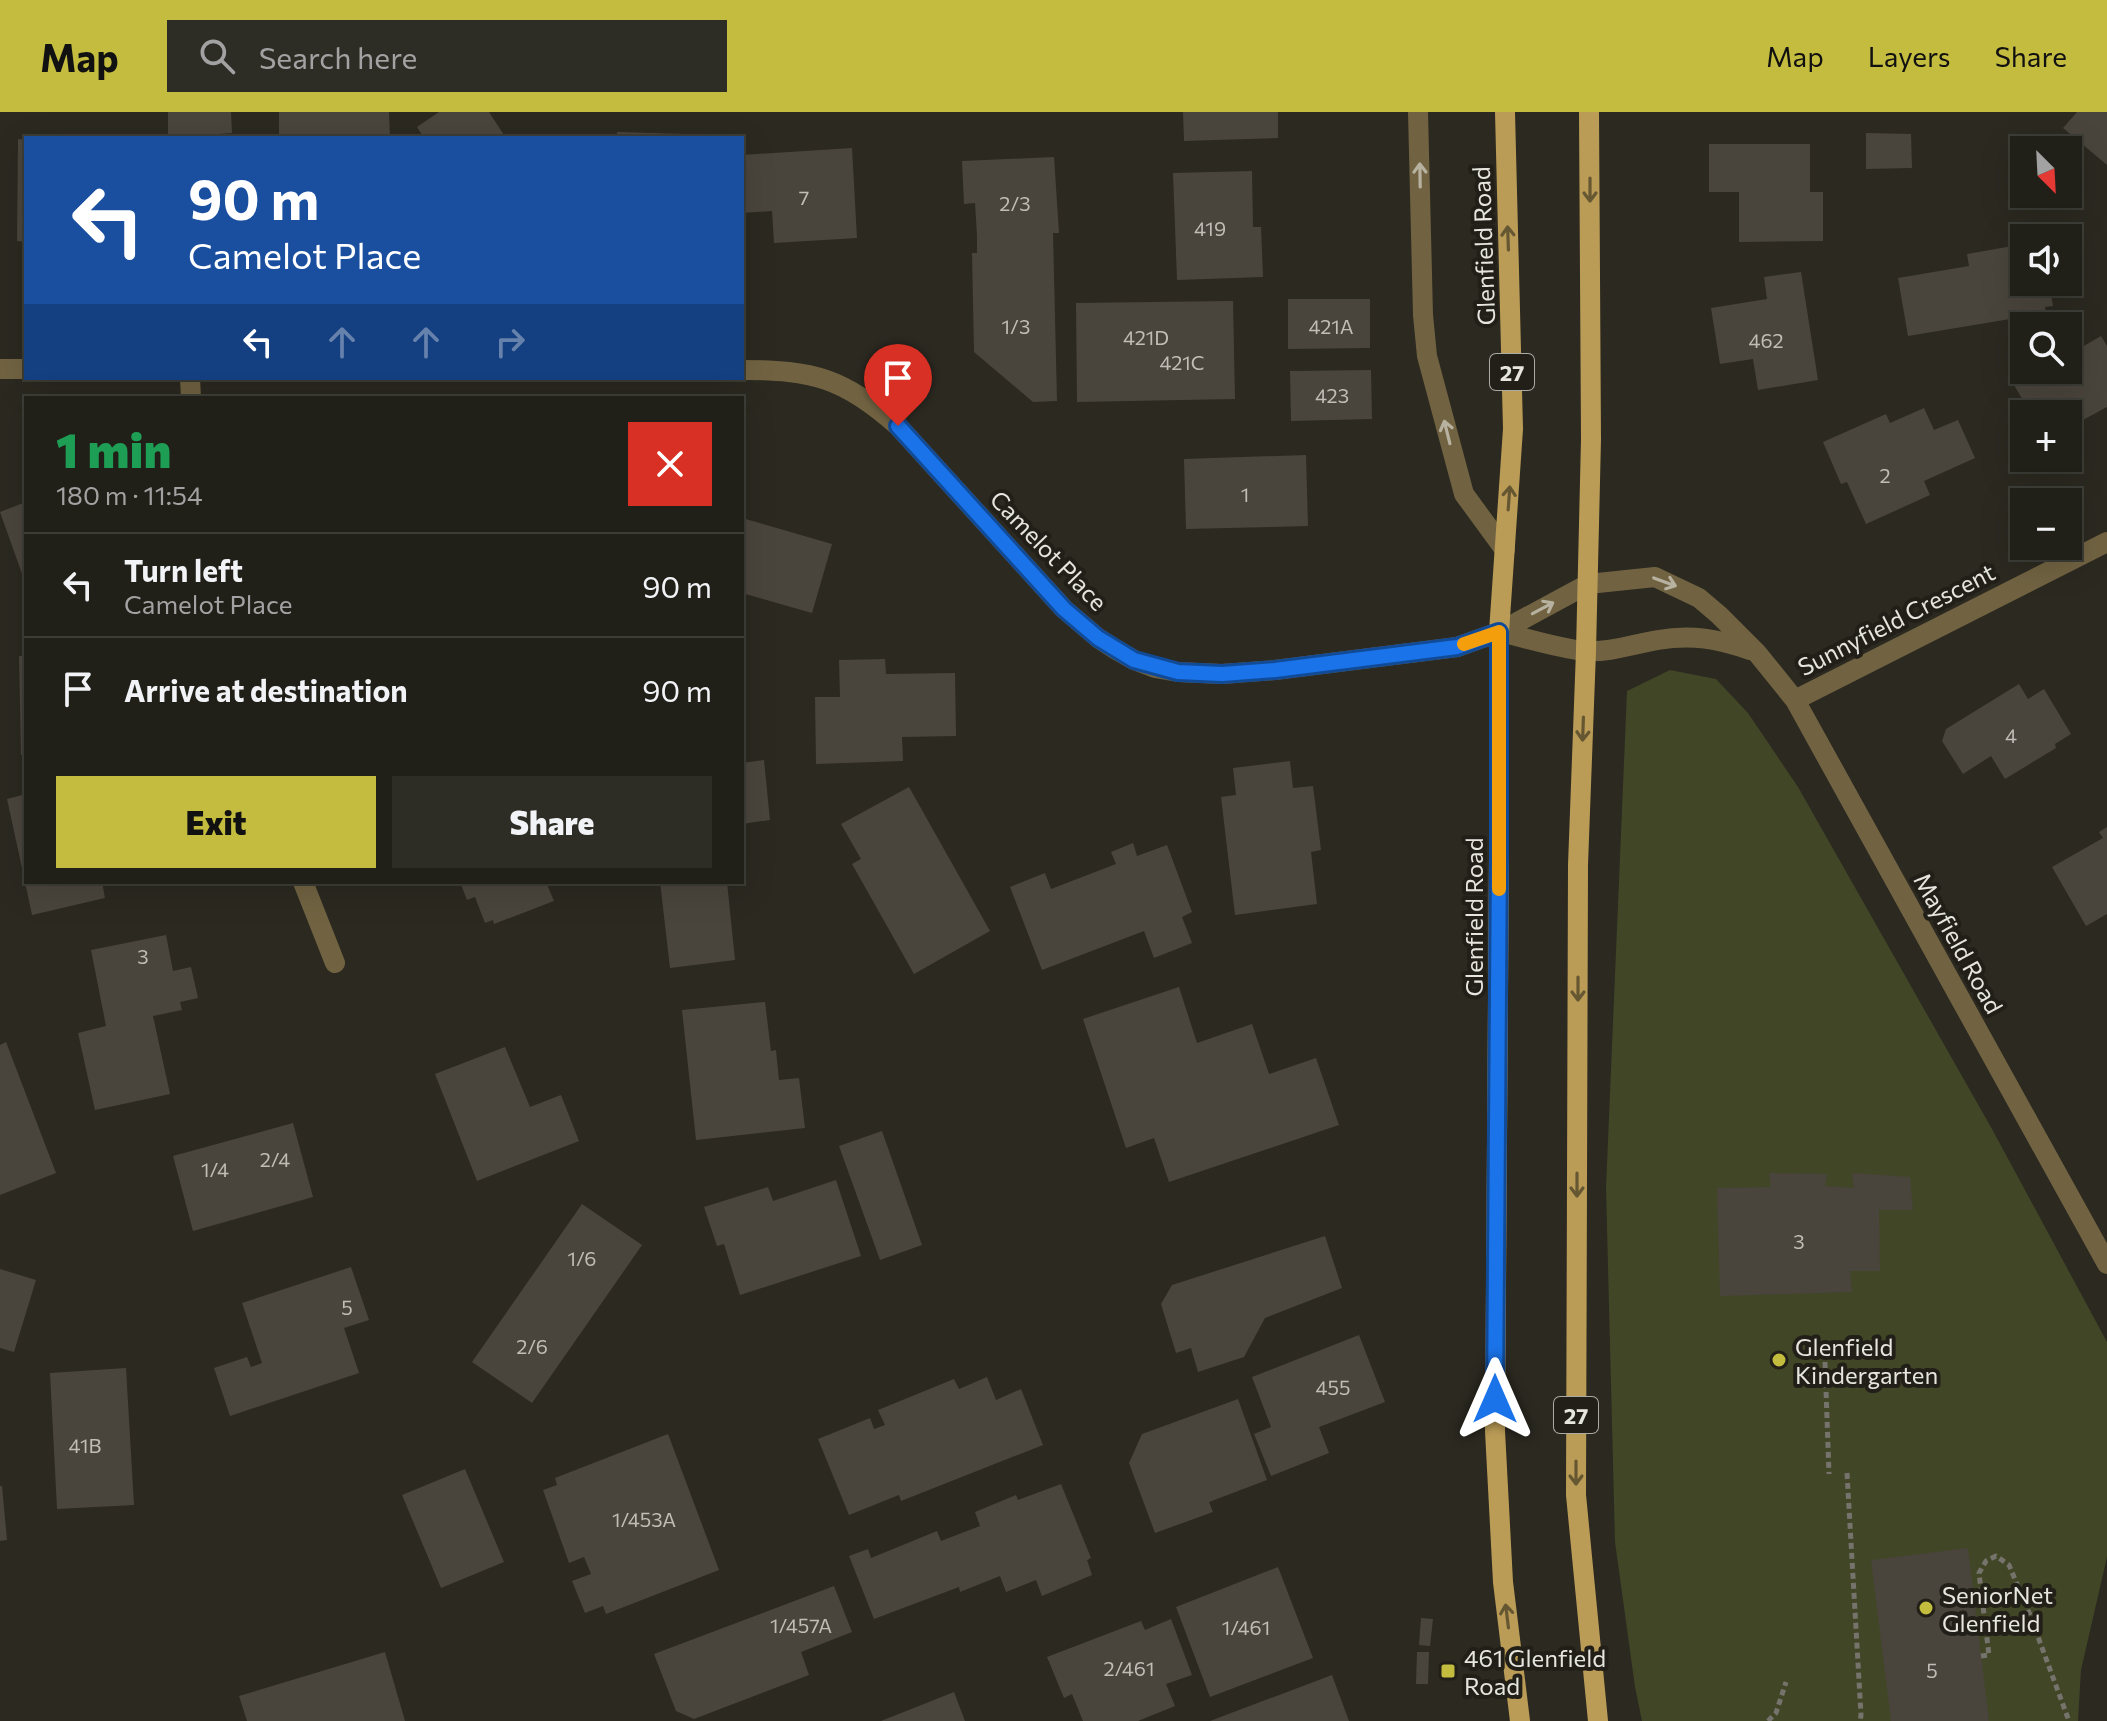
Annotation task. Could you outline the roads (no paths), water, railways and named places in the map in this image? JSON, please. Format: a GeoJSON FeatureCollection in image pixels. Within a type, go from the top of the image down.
{"type":"FeatureCollection","features":[{"type":"Feature","properties":{"kind":"main road","name":"Glenfield Road"},"geometry":{"type":"LineString","coordinates":[[1505,112],[1513,429],[1499,632],[1495,1431],[1503,1582],[1520,1721]]}},
{"type":"Feature","properties":{"kind":"main road","name":"27"},"geometry":{"type":"LineString","coordinates":[[1589,112],[1591,439],[1578,865],[1576,1495],[1598,1721]]}},
{"type":"Feature","properties":{"kind":"street"},"geometry":{"type":"LineString","coordinates":[[1418,112],[1423,315],[1427,356],[1464,494],[1505,550]]}},
{"type":"Feature","properties":{"kind":"street"},"geometry":{"type":"LineString","coordinates":[[0,369],[24,369]]}},
{"type":"Feature","properties":{"kind":"street","name":"Camelot Place"},"geometry":{"type":"LineString","coordinates":[[744,370],[804,374],[838,383],[872,403],[898,426],[1064,609],[1098,638],[1134,660],[1178,672],[1222,674],[1275,670],[1457,647],[1499,632],[1588,584]]}},
{"type":"Feature","properties":{"kind":"street","name":"Sunnyfield Crescent"},"geometry":{"type":"LineString","coordinates":[[1795,700],[2107,542]]}},
{"type":"Feature","properties":{"kind":"street","name":"Mayfield Road"},"geometry":{"type":"LineString","coordinates":[[1588,584],[1655,577],[1699,598],[1757,653],[1795,700],[2107,1264]]}},
{"type":"Feature","properties":{"kind":"street"},"geometry":{"type":"LineString","coordinates":[[1499,632],[1586,651],[1696,637],[1720,640],[1757,653]]}},
{"type":"Feature","properties":{"kind":"street"},"geometry":{"type":"LineString","coordinates":[[304,884],[335,963]]}},
{"type":"Feature","properties":{"kind":"place","name":"Glenfield Kindergarten"},"geometry":{"type":"Point","coordinates":[1779,1360]}},
{"type":"Feature","properties":{"kind":"place","name":"SeniorNet Glenfield"},"geometry":{"type":"Point","coordinates":[1926,1608]}},
{"type":"Feature","properties":{"kind":"place","name":"461 Glenfield Road"},"geometry":{"type":"Point","coordinates":[1448,1671]}}]}
